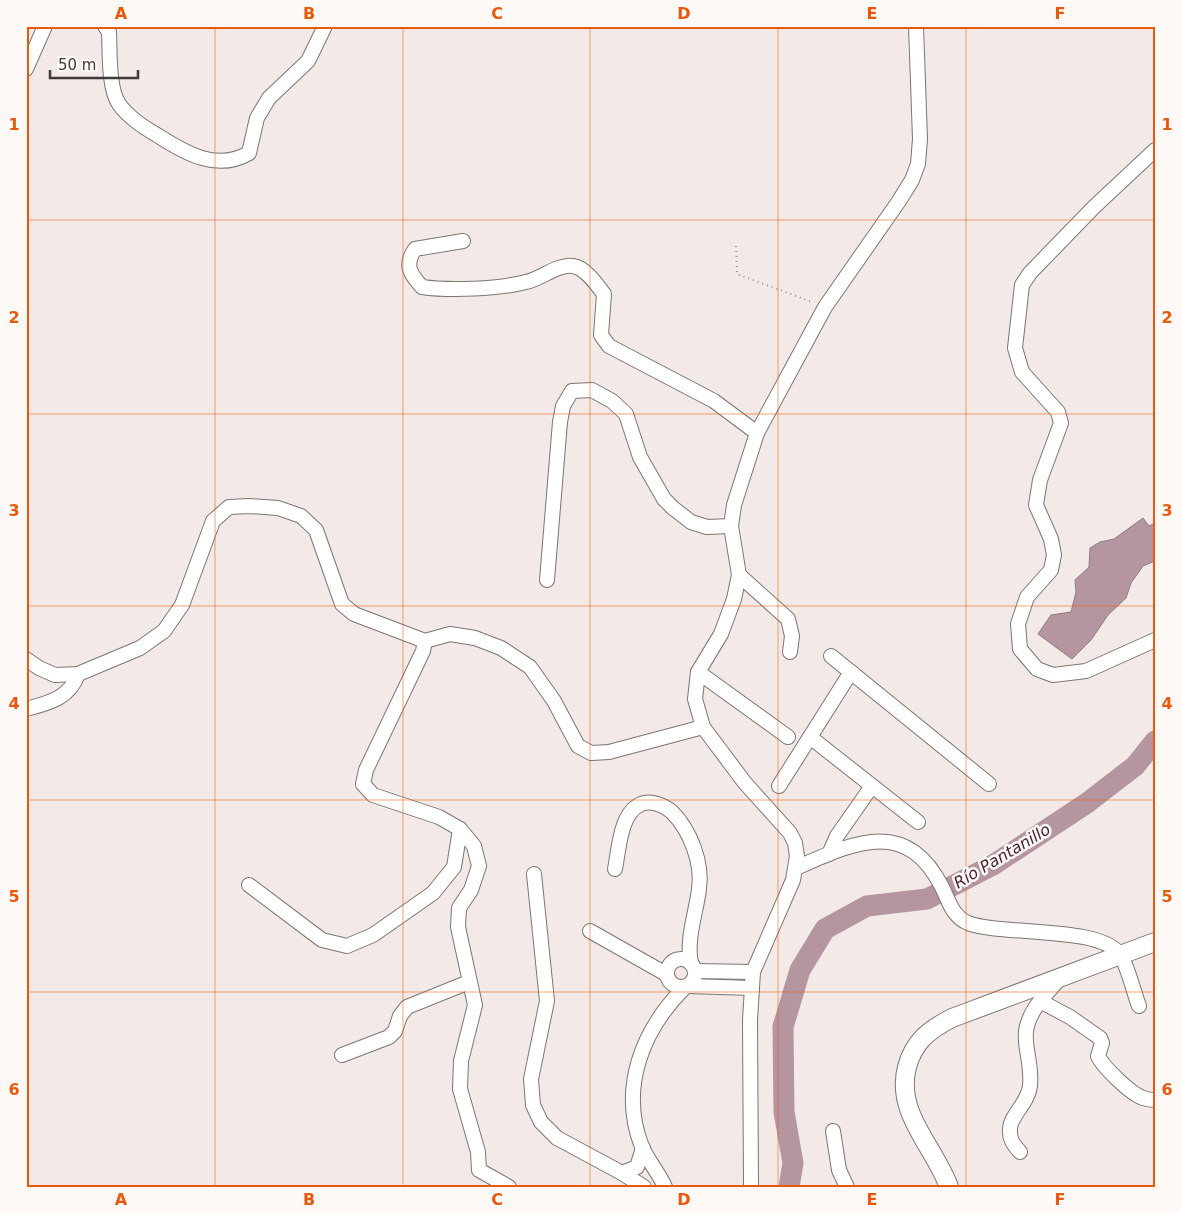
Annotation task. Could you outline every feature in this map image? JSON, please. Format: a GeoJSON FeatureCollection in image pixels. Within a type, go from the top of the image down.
{"type":"FeatureCollection","features":[{"type":"Feature","properties":{"kind":"main road"},"geometry":{"type":"LineString","coordinates":[[949,1187],[943,1170],[914,1121],[904,1096],[905,1077],[916,1043],[930,1029],[952,1018],[1155,942]]}},
{"type":"Feature","properties":{"kind":"street"},"geometry":{"type":"LineString","coordinates":[[26,69],[45,26]]}},
{"type":"Feature","properties":{"kind":"street"},"geometry":{"type":"LineString","coordinates":[[105,26],[109,32],[112,80],[118,103],[137,123],[185,154],[215,161],[237,160],[249,152],[257,118],[269,98],[308,61],[325,26]]}},
{"type":"Feature","properties":{"kind":"street"},"geometry":{"type":"LineString","coordinates":[[751,1187],[753,972],[793,880],[796,868],[795,843],[790,832],[745,783],[703,727],[695,699],[698,672],[721,634],[734,599],[739,575],[731,526],[734,504],[757,433],[825,307],[900,202],[918,164],[920,139],[916,26]]}},
{"type":"Feature","properties":{"kind":"street"},"geometry":{"type":"LineString","coordinates":[[1155,150],[1094,207],[1030,273],[1022,285],[1015,348],[1022,372],[1058,412],[1061,422],[1040,480],[1036,505],[1051,539],[1054,555],[1051,570],[1028,597],[1018,624],[1020,649],[1037,669],[1053,675],[1086,671],[1155,640]]}},
{"type":"Feature","properties":{"kind":"street"},"geometry":{"type":"LineString","coordinates":[[463,241],[416,249],[409,258],[408,264],[412,276],[422,287],[435,289],[509,286],[528,282],[560,268],[574,266],[590,278],[604,294],[601,335],[609,346],[714,401],[757,433]]}},
{"type":"Feature","properties":{"kind":"street"},"geometry":{"type":"LineString","coordinates":[[547,580],[562,406],[572,391],[592,390],[612,401],[626,414],[640,457],[664,499],[673,508],[691,522],[707,527],[731,526]]}},
{"type":"Feature","properties":{"kind":"street"},"geometry":{"type":"LineString","coordinates":[[26,659],[39,668],[55,675],[78,674],[140,648],[164,631],[182,606],[213,521],[229,507],[278,508],[301,516],[316,530],[342,604],[354,614],[425,640],[450,634],[475,638],[501,648],[530,667],[554,701],[578,746],[591,753],[609,752],[703,727]]}},
{"type":"Feature","properties":{"kind":"street"},"geometry":{"type":"LineString","coordinates":[[739,575],[788,619],[792,636],[790,652]]}},
{"type":"Feature","properties":{"kind":"street"},"geometry":{"type":"LineString","coordinates":[[425,640],[423,651],[366,770],[363,784],[373,795],[439,817],[460,829],[474,846],[480,866],[471,890],[458,908],[458,927],[468,982],[475,1005],[460,1061],[460,1089],[478,1152],[479,1170],[509,1187]]}},
{"type":"Feature","properties":{"kind":"street"},"geometry":{"type":"LineString","coordinates":[[831,656],[989,784]]}},
{"type":"Feature","properties":{"kind":"street"},"geometry":{"type":"LineString","coordinates":[[698,672],[788,736]]}},
{"type":"Feature","properties":{"kind":"street"},"geometry":{"type":"LineString","coordinates":[[779,786],[851,672]]}},
{"type":"Feature","properties":{"kind":"street"},"geometry":{"type":"LineString","coordinates":[[26,709],[61,697],[74,686],[78,674]]}},
{"type":"Feature","properties":{"kind":"street"},"geometry":{"type":"LineString","coordinates":[[810,737],[918,822]]}},
{"type":"Feature","properties":{"kind":"street"},"geometry":{"type":"LineString","coordinates":[[829,854],[837,836],[872,786]]}},
{"type":"Feature","properties":{"kind":"street"},"geometry":{"type":"LineString","coordinates":[[615,869],[622,830],[631,810],[642,804],[654,802],[668,809],[677,817],[688,834],[696,856],[700,887],[688,948],[694,980],[672,1001],[649,1038],[634,1073],[631,1101],[636,1129],[643,1148],[665,1187]]}},
{"type":"Feature","properties":{"kind":"street"},"geometry":{"type":"LineString","coordinates":[[249,885],[322,940],[347,946],[374,935],[433,893],[454,867],[460,829]]}},
{"type":"Feature","properties":{"kind":"street"},"geometry":{"type":"LineString","coordinates":[[796,868],[829,854],[866,842],[890,840],[911,848],[930,868],[942,886],[951,908],[968,923],[1090,938],[1102,941],[1121,954],[1139,1006]]}},
{"type":"Feature","properties":{"kind":"street"},"geometry":{"type":"LineString","coordinates":[[534,874],[547,1000],[531,1079],[533,1104],[541,1122],[557,1138],[644,1187]]}},
{"type":"Feature","properties":{"kind":"street"},"geometry":{"type":"LineString","coordinates":[[590,931],[666,969],[675,986],[752,988]]}},
{"type":"Feature","properties":{"kind":"street"},"geometry":{"type":"LineString","coordinates":[[666,969],[688,948]]}},
{"type":"Feature","properties":{"kind":"street"},"geometry":{"type":"LineString","coordinates":[[666,969],[684,959],[693,967],[753,972]]}},
{"type":"Feature","properties":{"kind":"street"},"geometry":{"type":"LineString","coordinates":[[666,969],[672,1001]]}},
{"type":"Feature","properties":{"kind":"street"},"geometry":{"type":"LineString","coordinates":[[1020,1152],[1011,1142],[1010,1126],[1023,1106],[1030,1086],[1026,1027],[1029,1016],[1062,977]]}},
{"type":"Feature","properties":{"kind":"street"},"geometry":{"type":"LineString","coordinates":[[342,1055],[389,1037],[395,1031],[400,1016],[407,1007],[468,982]]}},
{"type":"Feature","properties":{"kind":"street"},"geometry":{"type":"LineString","coordinates":[[1040,1001],[1070,1017],[1100,1038],[1102,1043],[1098,1056],[1100,1060],[1117,1078],[1139,1096],[1155,1100]]}},
{"type":"Feature","properties":{"kind":"street"},"geometry":{"type":"LineString","coordinates":[[833,1130],[839,1170],[846,1187]]}},
{"type":"Feature","properties":{"kind":"street"},"geometry":{"type":"LineString","coordinates":[[622,1173],[637,1167],[643,1148]]}},
{"type":"Feature","properties":{"kind":"path"},"geometry":{"type":"LineString","coordinates":[[736,246],[738,274],[825,307]]}},
{"type":"Feature","properties":{"kind":"shaded area"},"geometry":{"type":"Polygon","coordinates":[[[1143,518],[1149,526],[1155,523],[1155,561],[1143,566],[1131,583],[1126,598],[1108,615],[1091,640],[1072,659],[1038,634],[1051,615],[1071,612],[1076,592],[1075,580],[1089,567],[1090,548],[1100,542],[1114,539],[1143,518]]]}},
{"type":"Feature","properties":{"kind":"waterway","name":"Río Pantanillo"},"geometry":{"type":"LineString","coordinates":[[789,1187],[793,1163],[784,1112],[783,1027],[800,970],[825,929],[867,906],[927,899],[993,865],[1087,803],[1135,766],[1155,741]]}}]}
